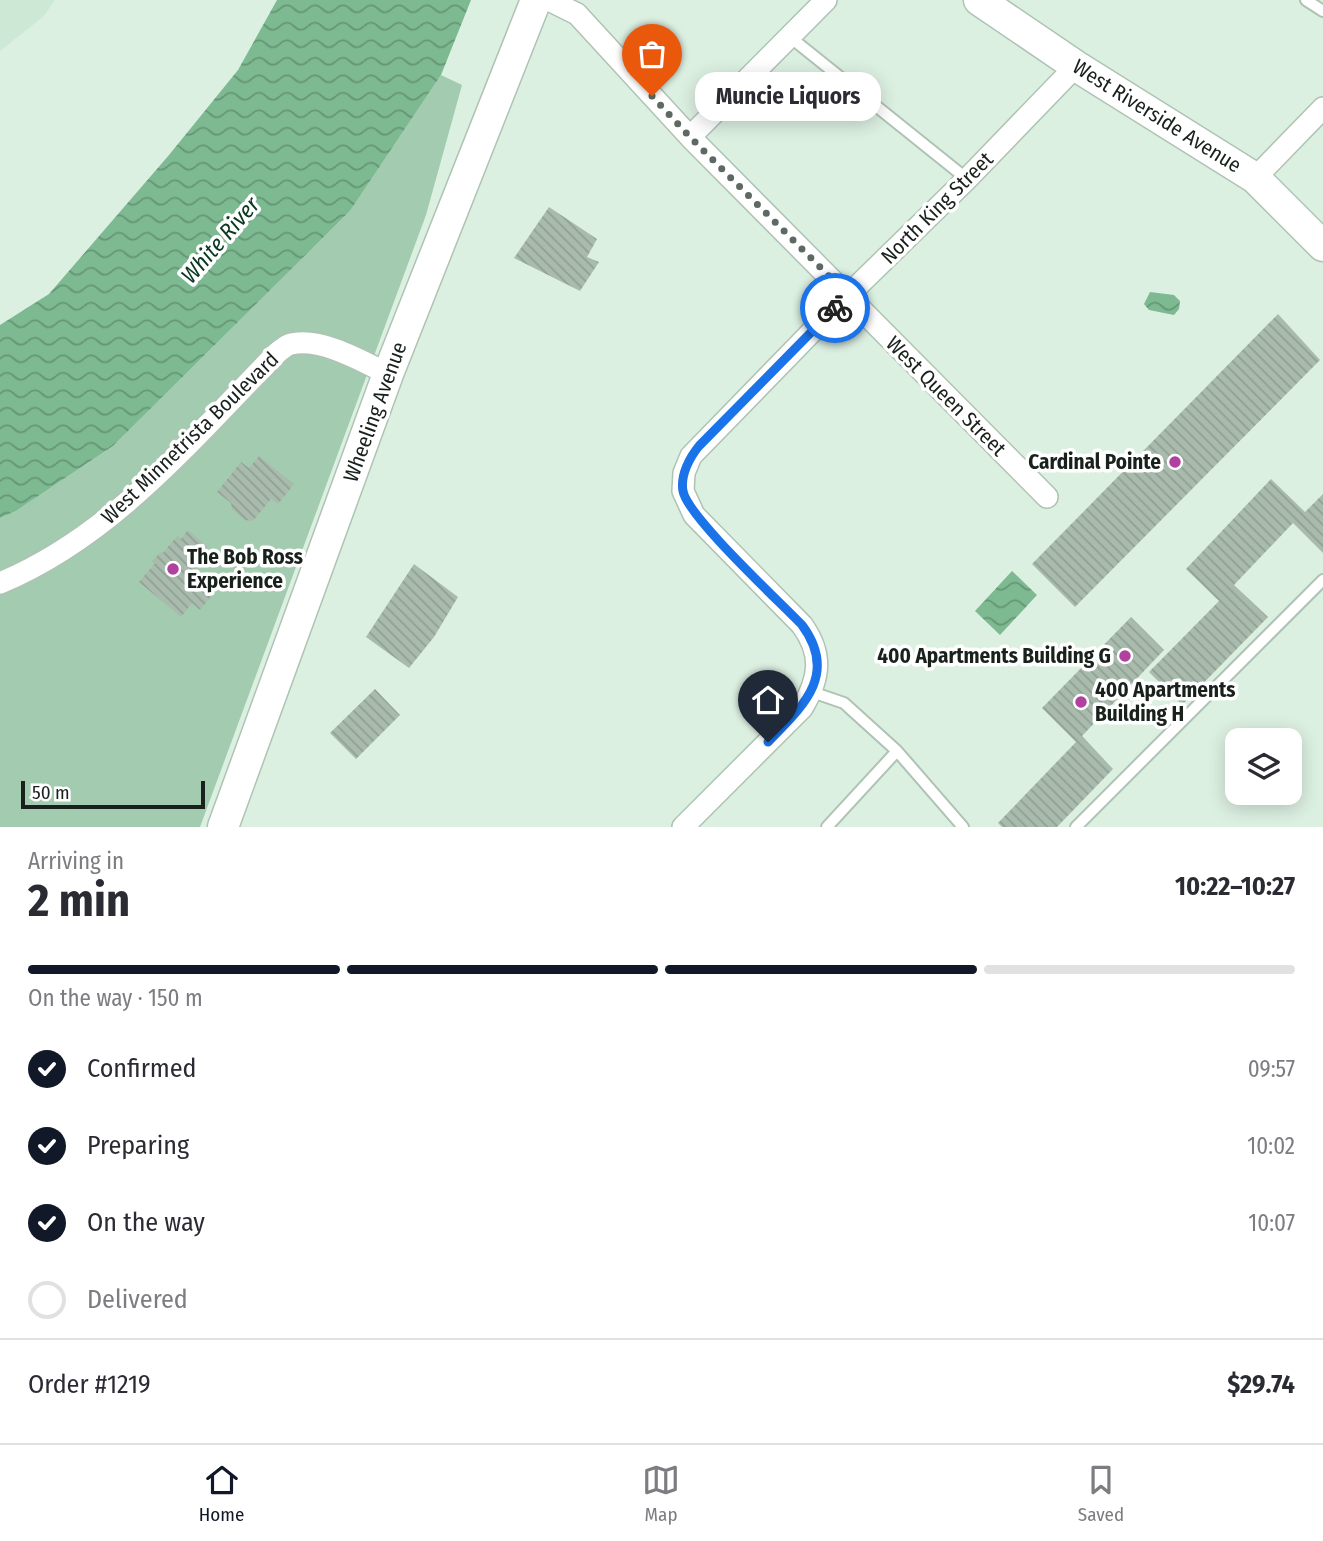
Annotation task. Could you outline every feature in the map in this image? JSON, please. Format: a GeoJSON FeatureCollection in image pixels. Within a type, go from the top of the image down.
{"type":"FeatureCollection","features":[{"type":"Feature","properties":{"kind":"main road","name":"Wheeling Avenue"},"geometry":{"type":"LineString","coordinates":[[223,827],[388,374],[536,0]]}},
{"type":"Feature","properties":{"kind":"main road","name":"West Riverside Avenue"},"geometry":{"type":"LineString","coordinates":[[979,0],[1076,66],[1255,178],[1323,246]]}},
{"type":"Feature","properties":{"kind":"street","name":"West Queen Street"},"geometry":{"type":"LineString","coordinates":[[549,0],[577,14],[690,137],[1047,497]]}},
{"type":"Feature","properties":{"kind":"street"},"geometry":{"type":"LineString","coordinates":[[690,137],[826,0]]}},
{"type":"Feature","properties":{"kind":"street","name":"North King Street"},"geometry":{"type":"LineString","coordinates":[[811,692],[817,677],[817,661],[809,635],[694,515],[682,491],[684,473],[691,456],[1076,66]]}},
{"type":"Feature","properties":{"kind":"street"},"geometry":{"type":"LineString","coordinates":[[1255,178],[1323,108]]}},
{"type":"Feature","properties":{"kind":"street","name":"West Minnetrista Boulevard"},"geometry":{"type":"LineString","coordinates":[[0,583],[63,551],[129,502],[277,353],[290,344],[310,344],[332,349],[388,374]]}},
{"type":"Feature","properties":{"kind":"street"},"geometry":{"type":"LineString","coordinates":[[683,827],[802,708],[811,692]]}},
{"type":"Feature","properties":{"kind":"lane"},"geometry":{"type":"LineString","coordinates":[[1306,0],[1323,11]]}},
{"type":"Feature","properties":{"kind":"lane"},"geometry":{"type":"LineString","coordinates":[[790,37],[967,179]]}},
{"type":"Feature","properties":{"kind":"lane"},"geometry":{"type":"LineString","coordinates":[[1076,827],[1323,580]]}},
{"type":"Feature","properties":{"kind":"lane"},"geometry":{"type":"LineString","coordinates":[[811,692],[844,703],[897,751],[963,827]]}},
{"type":"Feature","properties":{"kind":"lane"},"geometry":{"type":"LineString","coordinates":[[827,827],[897,751]]}},
{"type":"Feature","properties":{"kind":"shaded area"},"geometry":{"type":"Polygon","coordinates":[[[0,0],[55,0],[44,16],[0,51],[0,0]]]}},
{"type":"Feature","properties":{"kind":"shaded area"},"geometry":{"type":"Polygon","coordinates":[[[441,75],[462,85],[426,215],[200,827],[0,827],[0,518],[16,511],[113,446],[350,211],[441,75]]]}},
{"type":"Feature","properties":{"kind":"water","name":"White River"},"geometry":{"type":"Polygon","coordinates":[[[277,0],[471,0],[441,75],[350,211],[113,446],[16,511],[0,518],[0,325],[49,294],[169,155],[238,70],[277,0]]]}},
{"type":"Feature","properties":{"kind":"water"},"geometry":{"type":"Polygon","coordinates":[[[1150,292],[1174,295],[1180,301],[1179,309],[1174,315],[1149,310],[1144,304],[1150,292]]]}},
{"type":"Feature","properties":{"kind":"water"},"geometry":{"type":"Polygon","coordinates":[[[1012,571],[1037,595],[1000,635],[975,611],[1012,571]]]}},
{"type":"Feature","properties":{"kind":"building"},"geometry":{"type":"Polygon","coordinates":[[[549,207],[597,239],[587,257],[599,262],[580,291],[514,258],[549,207]]]}},
{"type":"Feature","properties":{"kind":"building","name":"Cardinal Pointe"},"geometry":{"type":"Polygon","coordinates":[[[1278,314],[1320,360],[1075,607],[1032,564],[1278,314]]]}},
{"type":"Feature","properties":{"kind":"building"},"geometry":{"type":"Polygon","coordinates":[[[259,456],[294,484],[278,504],[271,499],[253,521],[245,520],[232,509],[231,503],[217,492],[241,462],[249,468],[259,456]]]}},
{"type":"Feature","properties":{"kind":"building"},"geometry":{"type":"Polygon","coordinates":[[[1271,479],[1305,512],[1323,494],[1323,553],[1293,523],[1234,585],[1268,617],[1182,705],[1149,672],[1219,601],[1186,569],[1271,479]]]}},
{"type":"Feature","properties":{"kind":"building","name":"The Bob Ross Experience"},"geometry":{"type":"Polygon","coordinates":[[[188,530],[208,547],[201,555],[205,559],[192,575],[212,595],[200,610],[192,603],[181,617],[139,582],[155,563],[152,561],[163,553],[177,536],[181,539],[188,530]]]}},
{"type":"Feature","properties":{"kind":"building"},"geometry":{"type":"Polygon","coordinates":[[[414,564],[458,597],[434,637],[409,668],[366,637],[414,564]]]}},
{"type":"Feature","properties":{"kind":"building"},"geometry":{"type":"Polygon","coordinates":[[[1131,617],[1164,650],[1082,736],[1113,769],[1057,827],[1002,827],[998,823],[1076,742],[1042,708],[1131,617]]]}},
{"type":"Feature","properties":{"kind":"building"},"geometry":{"type":"Polygon","coordinates":[[[375,689],[400,715],[356,759],[330,733],[375,689]]]}},
{"type":"Feature","properties":{"kind":"way so far"},"geometry":{"type":"LineString","coordinates":[[652,96],[849,296],[835,308]]}},
{"type":"Feature","properties":{"kind":"place","name":"Muncie Liquors"},"geometry":{"type":"Point","coordinates":[652,96]}},
{"type":"Feature","properties":{"kind":"place","name":"Cardinal Pointe"},"geometry":{"type":"Point","coordinates":[1175,462]}},
{"type":"Feature","properties":{"kind":"place","name":"The Bob Ross Experience"},"geometry":{"type":"Point","coordinates":[173,569]}},
{"type":"Feature","properties":{"kind":"place","name":"400 Apartments Building G"},"geometry":{"type":"Point","coordinates":[1125,656]}},
{"type":"Feature","properties":{"kind":"place","name":"400 Apartments Building H"},"geometry":{"type":"Point","coordinates":[1081,702]}},
{"type":"Feature","properties":{"kind":"route"},"geometry":{"type":"LineString","coordinates":[[768,742],[802,708],[811,692],[817,677],[813,644],[802,625],[694,515],[682,491],[684,473],[691,456],[699,446],[835,308]]}}]}
